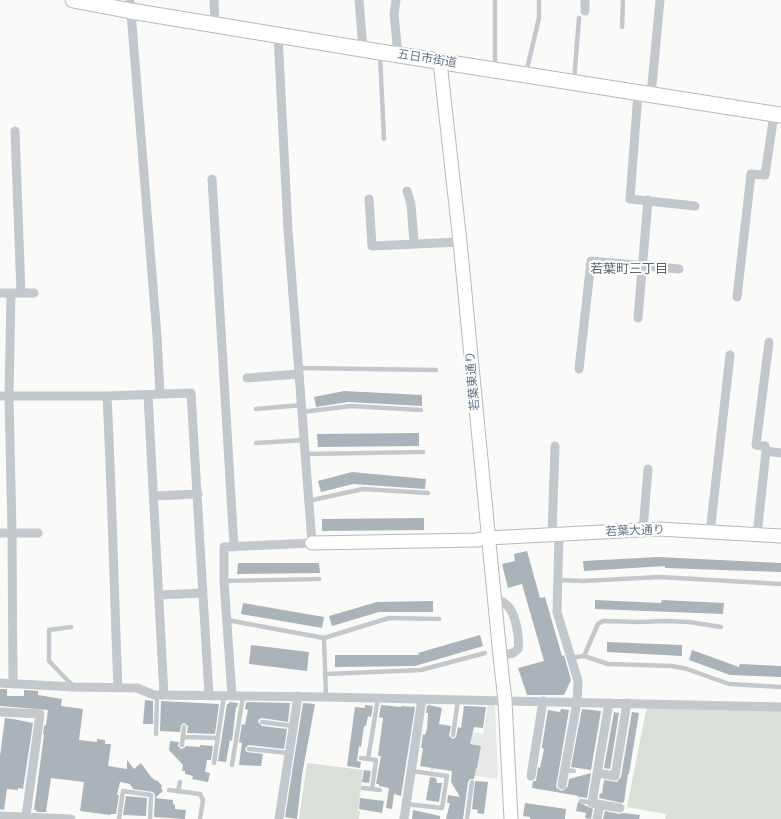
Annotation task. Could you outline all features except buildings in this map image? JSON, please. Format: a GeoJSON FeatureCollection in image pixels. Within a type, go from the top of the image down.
{"type":"FeatureCollection","features":[{"type":"Feature","properties":{"kind":"main road","name":"五日市街道"},"geometry":{"type":"LineString","coordinates":[[74,0],[131,6],[215,25],[440,62],[779,114]]}},
{"type":"Feature","properties":{"kind":"street"},"geometry":{"type":"LineString","coordinates":[[214,0],[215,25]]}},
{"type":"Feature","properties":{"kind":"street"},"geometry":{"type":"LineString","coordinates":[[359,0],[363,49]]}},
{"type":"Feature","properties":{"kind":"street"},"geometry":{"type":"LineString","coordinates":[[396,0],[394,14],[398,55]]}},
{"type":"Feature","properties":{"kind":"street"},"geometry":{"type":"LineString","coordinates":[[582,14],[585,0]]}},
{"type":"Feature","properties":{"kind":"street"},"geometry":{"type":"LineString","coordinates":[[660,0],[644,94],[630,198],[695,206]]}},
{"type":"Feature","properties":{"kind":"street"},"geometry":{"type":"LineString","coordinates":[[131,6],[157,336],[160,394]]}},
{"type":"Feature","properties":{"kind":"street"},"geometry":{"type":"LineString","coordinates":[[228,696],[224,547],[312,543],[288,230],[278,35]]}},
{"type":"Feature","properties":{"kind":"street","name":"若葉東通り"},"geometry":{"type":"LineString","coordinates":[[440,62],[460,242],[500,656],[511,819]]}},
{"type":"Feature","properties":{"kind":"street"},"geometry":{"type":"LineString","coordinates":[[737,297],[751,174],[766,175],[779,114]]}},
{"type":"Feature","properties":{"kind":"street"},"geometry":{"type":"LineString","coordinates":[[13,684],[12,533],[4,396],[16,293],[15,131]]}},
{"type":"Feature","properties":{"kind":"street"},"geometry":{"type":"LineString","coordinates":[[212,179],[234,547]]}},
{"type":"Feature","properties":{"kind":"street"},"geometry":{"type":"LineString","coordinates":[[407,191],[411,204],[414,244]]}},
{"type":"Feature","properties":{"kind":"street"},"geometry":{"type":"LineString","coordinates":[[369,199],[372,246],[460,242]]}},
{"type":"Feature","properties":{"kind":"street"},"geometry":{"type":"LineString","coordinates":[[638,318],[648,200]]}},
{"type":"Feature","properties":{"kind":"street"},"geometry":{"type":"LineString","coordinates":[[580,369],[591,261],[679,269]]}},
{"type":"Feature","properties":{"kind":"street"},"geometry":{"type":"LineString","coordinates":[[0,293],[34,293]]}},
{"type":"Feature","properties":{"kind":"street"},"geometry":{"type":"LineString","coordinates":[[757,535],[766,451],[765,446],[756,445],[769,342]]}},
{"type":"Feature","properties":{"kind":"street"},"geometry":{"type":"LineString","coordinates":[[710,533],[730,355]]}},
{"type":"Feature","properties":{"kind":"street"},"geometry":{"type":"LineString","coordinates":[[247,378],[299,371]]}},
{"type":"Feature","properties":{"kind":"street"},"geometry":{"type":"LineString","coordinates":[[4,396],[107,396],[191,393],[209,696]]}},
{"type":"Feature","properties":{"kind":"street"},"geometry":{"type":"LineString","coordinates":[[148,395],[159,595],[161,695]]}},
{"type":"Feature","properties":{"kind":"street"},"geometry":{"type":"LineString","coordinates":[[107,396],[118,688]]}},
{"type":"Feature","properties":{"kind":"street"},"geometry":{"type":"LineString","coordinates":[[555,446],[557,612],[578,681],[569,770],[562,785]]}},
{"type":"Feature","properties":{"kind":"street"},"geometry":{"type":"LineString","coordinates":[[766,451],[781,452]]}},
{"type":"Feature","properties":{"kind":"street"},"geometry":{"type":"LineString","coordinates":[[643,530],[648,469]]}},
{"type":"Feature","properties":{"kind":"street"},"geometry":{"type":"LineString","coordinates":[[154,496],[198,494]]}},
{"type":"Feature","properties":{"kind":"street","name":"若葉大通り"},"geometry":{"type":"LineString","coordinates":[[312,543],[477,540],[488,538],[659,529],[781,536]]}},
{"type":"Feature","properties":{"kind":"street"},"geometry":{"type":"LineString","coordinates":[[0,533],[38,533]]}},
{"type":"Feature","properties":{"kind":"street"},"geometry":{"type":"LineString","coordinates":[[159,595],[203,593]]}},
{"type":"Feature","properties":{"kind":"street"},"geometry":{"type":"LineString","coordinates":[[494,598],[507,605],[511,610],[520,642],[518,649],[513,653],[500,656]]}},
{"type":"Feature","properties":{"kind":"street"},"geometry":{"type":"LineString","coordinates":[[0,683],[74,687],[137,688],[161,695],[326,696],[781,708]]}},
{"type":"Feature","properties":{"kind":"street"},"geometry":{"type":"LineString","coordinates":[[279,819],[298,696]]}},
{"type":"Feature","properties":{"kind":"street"},"geometry":{"type":"LineString","coordinates":[[404,819],[422,699]]}},
{"type":"Feature","properties":{"kind":"street"},"geometry":{"type":"LineString","coordinates":[[531,776],[537,762],[543,701]]}},
{"type":"Feature","properties":{"kind":"street"},"geometry":{"type":"LineString","coordinates":[[598,819],[596,804],[597,773],[609,703]]}},
{"type":"Feature","properties":{"kind":"street"},"geometry":{"type":"LineString","coordinates":[[597,773],[615,776],[627,704]]}},
{"type":"Feature","properties":{"kind":"street"},"geometry":{"type":"LineString","coordinates":[[0,712],[40,714],[26,816]]}},
{"type":"Feature","properties":{"kind":"street"},"geometry":{"type":"LineString","coordinates":[[596,804],[620,808]]}},
{"type":"Feature","properties":{"kind":"street"},"geometry":{"type":"LineString","coordinates":[[0,816],[71,819]]}},
{"type":"Feature","properties":{"kind":"lane"},"geometry":{"type":"LineString","coordinates":[[495,0],[495,70]]}},
{"type":"Feature","properties":{"kind":"lane"},"geometry":{"type":"LineString","coordinates":[[525,74],[539,18],[539,0]]}},
{"type":"Feature","properties":{"kind":"lane"},"geometry":{"type":"LineString","coordinates":[[622,27],[624,0]]}},
{"type":"Feature","properties":{"kind":"lane"},"geometry":{"type":"LineString","coordinates":[[574,82],[582,14]]}},
{"type":"Feature","properties":{"kind":"lane"},"geometry":{"type":"LineString","coordinates":[[380,52],[384,140]]}},
{"type":"Feature","properties":{"kind":"lane"},"geometry":{"type":"LineString","coordinates":[[299,371],[436,370]]}},
{"type":"Feature","properties":{"kind":"lane"},"geometry":{"type":"LineString","coordinates":[[256,409],[302,409],[351,406],[421,410]]}},
{"type":"Feature","properties":{"kind":"lane"},"geometry":{"type":"LineString","coordinates":[[256,443],[304,440]]}},
{"type":"Feature","properties":{"kind":"lane"},"geometry":{"type":"LineString","coordinates":[[305,454],[423,452]]}},
{"type":"Feature","properties":{"kind":"lane"},"geometry":{"type":"LineString","coordinates":[[308,501],[363,489],[428,493]]}},
{"type":"Feature","properties":{"kind":"lane"},"geometry":{"type":"LineString","coordinates":[[557,580],[582,581],[660,577],[781,584]]}},
{"type":"Feature","properties":{"kind":"lane"},"geometry":{"type":"LineString","coordinates":[[224,581],[319,579]]}},
{"type":"Feature","properties":{"kind":"lane"},"geometry":{"type":"LineString","coordinates":[[227,620],[324,638],[389,618],[439,619]]}},
{"type":"Feature","properties":{"kind":"lane"},"geometry":{"type":"LineString","coordinates":[[584,656],[598,624],[602,621],[668,621],[721,626]]}},
{"type":"Feature","properties":{"kind":"lane"},"geometry":{"type":"LineString","coordinates":[[71,627],[49,630],[49,661],[74,687]]}},
{"type":"Feature","properties":{"kind":"lane"},"geometry":{"type":"LineString","coordinates":[[324,638],[326,696]]}},
{"type":"Feature","properties":{"kind":"lane"},"geometry":{"type":"LineString","coordinates":[[326,674],[422,670],[485,653]]}},
{"type":"Feature","properties":{"kind":"lane"},"geometry":{"type":"LineString","coordinates":[[571,658],[584,656],[608,664],[672,666],[687,669],[729,684],[781,687]]}},
{"type":"Feature","properties":{"kind":"lane"},"geometry":{"type":"LineString","coordinates":[[156,734],[161,695]]}},
{"type":"Feature","properties":{"kind":"lane"},"geometry":{"type":"LineString","coordinates":[[214,763],[228,696]]}},
{"type":"Feature","properties":{"kind":"lane"},"geometry":{"type":"LineString","coordinates":[[232,765],[243,696]]}},
{"type":"Feature","properties":{"kind":"lane"},"geometry":{"type":"LineString","coordinates":[[368,759],[378,698]]}},
{"type":"Feature","properties":{"kind":"lane"},"geometry":{"type":"LineString","coordinates":[[453,735],[458,700]]}},
{"type":"Feature","properties":{"kind":"lane"},"geometry":{"type":"LineString","coordinates":[[262,722],[293,726]]}},
{"type":"Feature","properties":{"kind":"lane"},"geometry":{"type":"LineString","coordinates":[[182,745],[184,726]]}},
{"type":"Feature","properties":{"kind":"lane"},"geometry":{"type":"LineString","coordinates":[[183,737],[218,738]]}},
{"type":"Feature","properties":{"kind":"lane"},"geometry":{"type":"LineString","coordinates":[[250,749],[289,753]]}},
{"type":"Feature","properties":{"kind":"lane"},"geometry":{"type":"LineString","coordinates":[[361,758],[376,760],[372,789]]}},
{"type":"Feature","properties":{"kind":"lane"},"geometry":{"type":"LineString","coordinates":[[406,804],[442,808],[447,776],[412,771]]}},
{"type":"Feature","properties":{"kind":"lane"},"geometry":{"type":"LineString","coordinates":[[178,791],[180,782]]}},
{"type":"Feature","properties":{"kind":"lane"},"geometry":{"type":"LineString","coordinates":[[467,819],[472,782]]}},
{"type":"Feature","properties":{"kind":"lane"},"geometry":{"type":"LineString","coordinates":[[363,788],[380,790]]}},
{"type":"Feature","properties":{"kind":"lane"},"geometry":{"type":"LineString","coordinates":[[119,819],[123,790],[152,795],[150,819]]}},
{"type":"Feature","properties":{"kind":"lane"},"geometry":{"type":"LineString","coordinates":[[169,790],[200,794],[203,800],[200,819]]}},
{"type":"Feature","properties":{"kind":"lane"},"geometry":{"type":"LineString","coordinates":[[581,801],[596,804]]}},
{"type":"Feature","properties":{"kind":"shaded area"},"geometry":{"type":"Polygon","coordinates":[[[488,704],[494,705],[495,707],[497,779],[462,774],[469,732],[483,734],[488,704]]]}},
{"type":"Feature","properties":{"kind":"shaded area"},"geometry":{"type":"Polygon","coordinates":[[[647,706],[781,709],[781,819],[665,819],[666,814],[627,807],[647,706]]]}},
{"type":"Feature","properties":{"kind":"shaded area"},"geometry":{"type":"Polygon","coordinates":[[[307,763],[363,770],[358,811],[360,811],[359,819],[299,819],[307,763]]]}},
{"type":"Feature","properties":{"kind":"district","name":"若葉町三丁目"},"geometry":{"type":"Point","coordinates":[629,269]}}]}
